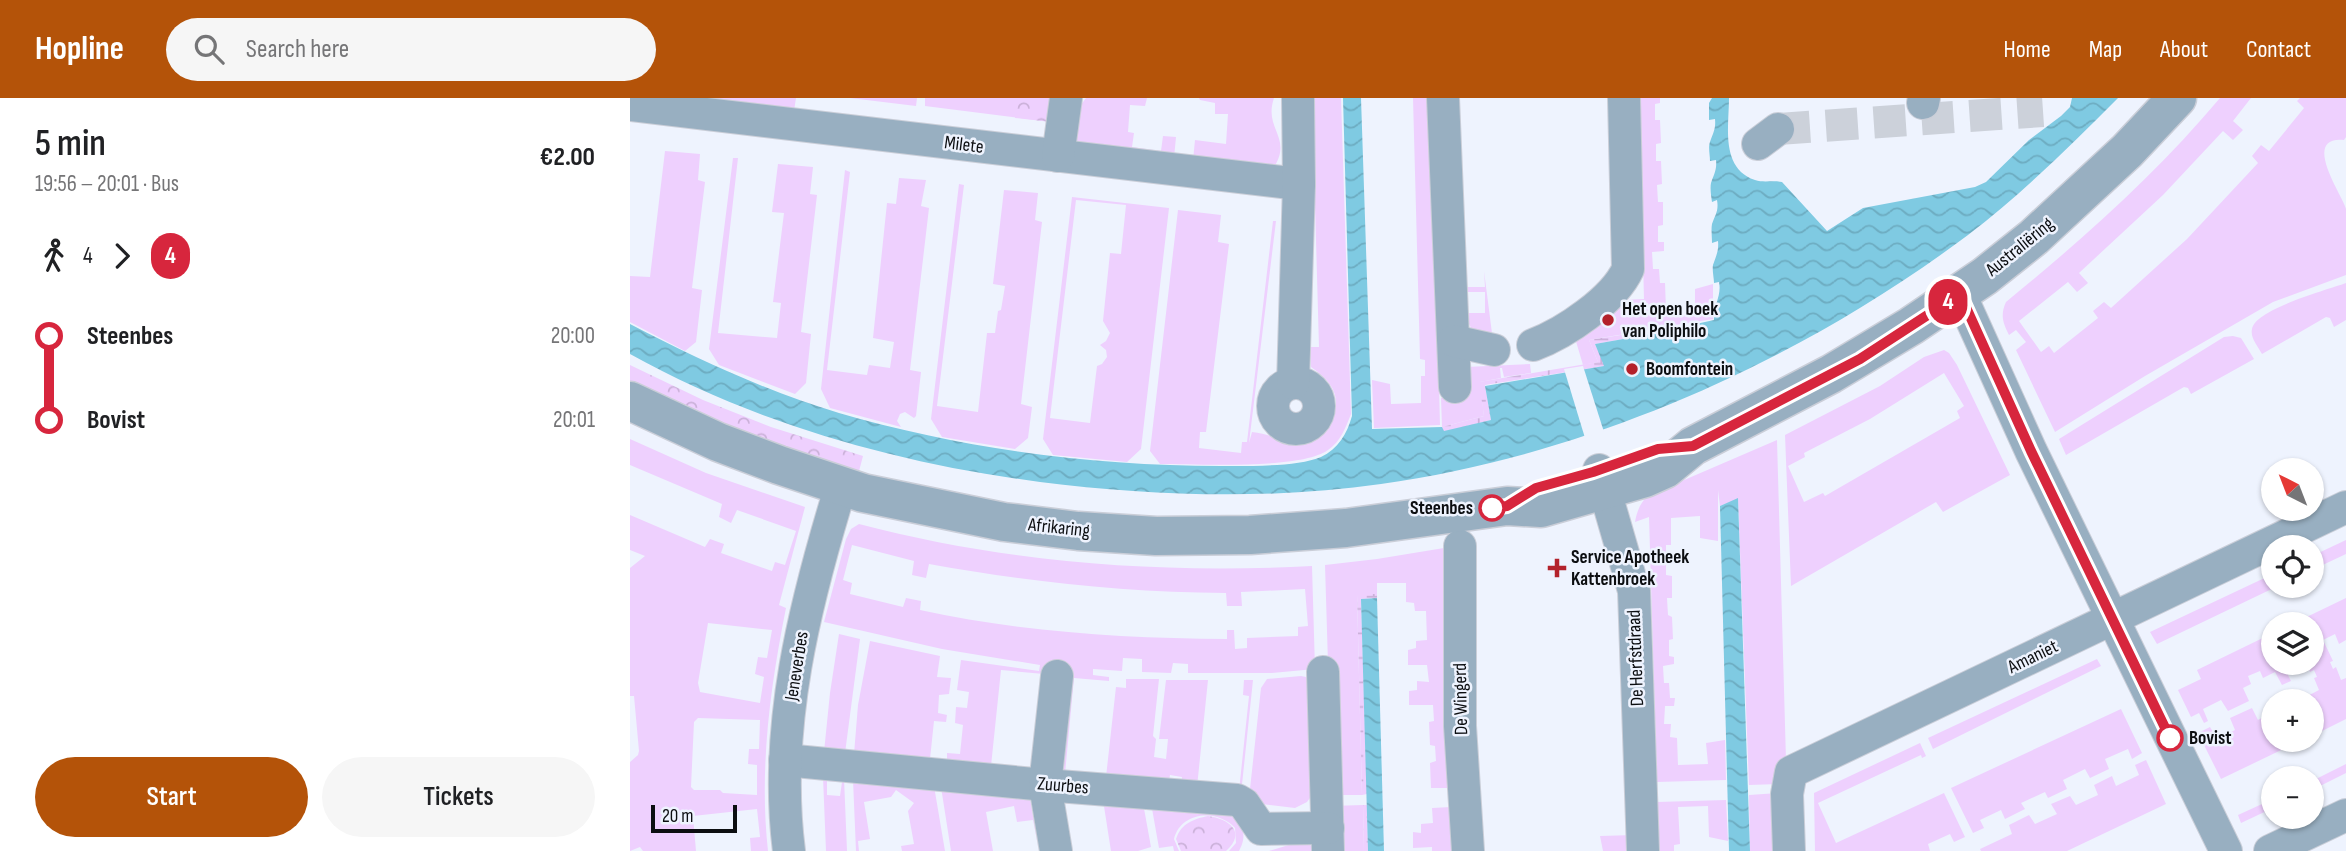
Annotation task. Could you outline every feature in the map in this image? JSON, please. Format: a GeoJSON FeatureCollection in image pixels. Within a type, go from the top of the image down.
{"type":"FeatureCollection","features":[{"type":"Feature","properties":{"kind":"street"},"geometry":{"type":"LineString","coordinates":[[1058,156],[1066,98]]}},
{"type":"Feature","properties":{"kind":"street"},"geometry":{"type":"LineString","coordinates":[[1293,383],[1299,184],[1298,98]]}},
{"type":"Feature","properties":{"kind":"street"},"geometry":{"type":"LineString","coordinates":[[1443,98],[1455,387]]}},
{"type":"Feature","properties":{"kind":"street"},"geometry":{"type":"LineString","coordinates":[[1533,345],[1563,331],[1621,283],[1628,269],[1624,98]]}},
{"type":"Feature","properties":{"kind":"street","name":"Australiëring"},"geometry":{"type":"LineString","coordinates":[[1602,480],[1645,478],[1665,469],[1693,446],[1860,359],[1960,294],[2035,237],[2088,189],[2177,98]]}},
{"type":"Feature","properties":{"kind":"street","name":"Milete"},"geometry":{"type":"LineString","coordinates":[[630,105],[1299,184]]}},
{"type":"Feature","properties":{"kind":"street"},"geometry":{"type":"LineString","coordinates":[[1960,294],[2031,451],[2226,851]]}},
{"type":"Feature","properties":{"kind":"street"},"geometry":{"type":"LineString","coordinates":[[1454,341],[1494,350]]}},
{"type":"Feature","properties":{"kind":"street","name":"Afrikaring"},"geometry":{"type":"LineString","coordinates":[[630,401],[718,442],[842,486],[946,512],[1078,531],[1156,536],[1314,532],[1507,506],[1541,508],[1602,480]]}},
{"type":"Feature","properties":{"kind":"street","name":"De Herfstdraad"},"geometry":{"type":"LineString","coordinates":[[1602,480],[1634,591],[1643,851]]}},
{"type":"Feature","properties":{"kind":"street","name":"Jeneverbes"},"geometry":{"type":"LineString","coordinates":[[789,851],[785,760],[792,693],[802,629],[820,556],[842,486]]}},
{"type":"Feature","properties":{"kind":"street","name":"Amaniet"},"geometry":{"type":"LineString","coordinates":[[1789,851],[1787,794],[1791,772],[2346,507]]}},
{"type":"Feature","properties":{"kind":"street","name":"De Wingerd"},"geometry":{"type":"LineString","coordinates":[[1460,546],[1460,726],[1468,851]]}},
{"type":"Feature","properties":{"kind":"street"},"geometry":{"type":"LineString","coordinates":[[1323,672],[1328,840]]}},
{"type":"Feature","properties":{"kind":"street"},"geometry":{"type":"LineString","coordinates":[[1056,851],[1045,785],[1057,676]]}},
{"type":"Feature","properties":{"kind":"street","name":"Zuurbes"},"geometry":{"type":"LineString","coordinates":[[785,760],[1237,800],[1244,804],[1255,840],[1328,840]]}},
{"type":"Feature","properties":{"kind":"street"},"geometry":{"type":"LineString","coordinates":[[2270,851],[2346,815]]}},
{"type":"Feature","properties":{"kind":"green space"},"geometry":{"type":"Polygon","coordinates":[[[692,98],[796,98],[794,111],[692,98]]]}},
{"type":"Feature","properties":{"kind":"green space"},"geometry":{"type":"Polygon","coordinates":[[[850,98],[917,98],[916,106],[850,98]]]}},
{"type":"Feature","properties":{"kind":"green space"},"geometry":{"type":"Polygon","coordinates":[[[925,98],[1054,98],[1051,122],[925,106],[925,98]]]}},
{"type":"Feature","properties":{"kind":"green space"},"geometry":{"type":"Polygon","coordinates":[[[1015,98],[1054,98],[1051,122],[1015,118],[1015,98]]]}},
{"type":"Feature","properties":{"kind":"green space"},"geometry":{"type":"Polygon","coordinates":[[[1086,98],[1147,98],[1145,106],[1130,105],[1128,132],[1134,133],[1132,147],[1161,151],[1163,136],[1176,137],[1174,158],[1081,146],[1074,136],[1078,109],[1086,98]]]}},
{"type":"Feature","properties":{"kind":"green space"},"geometry":{"type":"Polygon","coordinates":[[[1199,98],[1274,98],[1272,118],[1280,149],[1273,169],[1193,160],[1195,140],[1226,144],[1228,114],[1215,114],[1215,103],[1199,98]]]}},
{"type":"Feature","properties":{"kind":"green space"},"geometry":{"type":"Polygon","coordinates":[[[1312,98],[1341,98],[1351,414],[1347,425],[1339,439],[1328,450],[1295,461],[1160,464],[1150,451],[1178,210],[1221,215],[1218,242],[1229,244],[1206,432],[1200,432],[1199,448],[1241,453],[1242,442],[1247,442],[1273,221],[1276,221],[1249,443],[1252,432],[1294,443],[1309,443],[1328,424],[1333,414],[1336,405],[1331,386],[1311,367],[1310,347],[1319,347],[1312,98]]]}},
{"type":"Feature","properties":{"kind":"green space"},"geometry":{"type":"Polygon","coordinates":[[[1413,98],[1432,98],[1440,425],[1374,428],[1372,380],[1390,384],[1391,404],[1421,403],[1421,376],[1425,376],[1425,360],[1420,359],[1413,98]]]}},
{"type":"Feature","properties":{"kind":"green space"},"geometry":{"type":"Polygon","coordinates":[[[1639,98],[1660,98],[1660,103],[1655,104],[1655,120],[1660,120],[1661,143],[1656,144],[1656,161],[1661,161],[1662,184],[1657,185],[1658,202],[1663,202],[1663,225],[1658,226],[1658,242],[1664,242],[1664,251],[1652,252],[1653,269],[1659,269],[1660,283],[1665,283],[1666,310],[1695,310],[1695,289],[1713,284],[1713,319],[1589,340],[1598,362],[1583,365],[1575,338],[1620,300],[1644,299],[1639,98]]]}},
{"type":"Feature","properties":{"kind":"green space"},"geometry":{"type":"Polygon","coordinates":[[[2220,98],[2251,98],[2233,121],[2243,130],[2233,140],[2223,131],[2163,195],[2079,273],[2088,283],[2077,292],[2068,282],[2019,321],[2041,352],[2049,346],[2054,353],[2098,318],[2093,311],[2104,302],[2111,308],[2187,239],[2258,163],[2252,156],[2261,145],[2269,151],[2304,108],[2297,101],[2300,98],[2346,98],[2346,137],[2344,140],[2331,141],[2325,147],[2325,157],[2327,168],[2346,209],[2346,275],[2273,302],[2055,432],[2016,350],[2026,342],[2016,330],[2009,335],[2005,327],[2003,315],[2006,302],[2118,205],[2220,98]]]}},
{"type":"Feature","properties":{"kind":"green space"},"geometry":{"type":"Polygon","coordinates":[[[665,151],[700,154],[698,180],[705,182],[692,288],[702,290],[696,342],[685,351],[630,322],[630,276],[650,277],[665,151]]]}},
{"type":"Feature","properties":{"kind":"green space"},"geometry":{"type":"Polygon","coordinates":[[[733,158],[738,158],[718,333],[777,338],[781,303],[773,302],[784,213],[772,212],[778,164],[813,167],[810,194],[817,195],[801,332],[811,334],[806,383],[795,394],[719,365],[709,349],[733,158]]]}},
{"type":"Feature","properties":{"kind":"green space"},"geometry":{"type":"Polygon","coordinates":[[[845,170],[850,172],[827,370],[867,375],[869,365],[890,368],[894,342],[873,338],[887,203],[896,204],[899,178],[926,180],[921,206],[929,208],[910,370],[921,372],[916,416],[914,418],[905,412],[900,414],[897,421],[901,427],[830,408],[821,389],[845,170]]]}},
{"type":"Feature","properties":{"kind":"green space"},"geometry":{"type":"Polygon","coordinates":[[[959,184],[964,185],[937,406],[978,412],[987,333],[995,333],[1005,286],[993,284],[1004,190],[1038,193],[1035,220],[1042,222],[1021,404],[1032,407],[1028,438],[1015,449],[942,437],[931,419],[959,184]]]}},
{"type":"Feature","properties":{"kind":"green space"},"geometry":{"type":"Polygon","coordinates":[[[1072,197],[1169,208],[1141,449],[1127,462],[1053,455],[1043,439],[1072,197]],[[1076,200],[1050,418],[1090,423],[1097,366],[1107,357],[1106,350],[1100,345],[1110,333],[1103,321],[1110,253],[1121,254],[1126,205],[1076,200]]]}},
{"type":"Feature","properties":{"kind":"green space"},"geometry":{"type":"Polygon","coordinates":[[[1484,271],[1493,341],[1472,330],[1464,313],[1485,313],[1485,292],[1464,292],[1464,287],[1485,287],[1484,271]]]}},
{"type":"Feature","properties":{"kind":"green space"},"geometry":{"type":"Polygon","coordinates":[[[2346,283],[2346,320],[2334,327],[2330,318],[2326,317],[2262,354],[2252,336],[2252,329],[2265,314],[2346,283]]]}},
{"type":"Feature","properties":{"kind":"green space"},"geometry":{"type":"Polygon","coordinates":[[[1646,331],[1646,335],[1595,344],[1605,366],[1485,385],[1491,420],[1443,432],[1442,427],[1484,416],[1479,382],[1598,362],[1589,340],[1646,331]]]}},
{"type":"Feature","properties":{"kind":"green space"},"geometry":{"type":"Polygon","coordinates":[[[2224,337],[2241,338],[2254,359],[2191,394],[2188,388],[2184,387],[2066,455],[2059,439],[2224,337]]]}},
{"type":"Feature","properties":{"kind":"green space"},"geometry":{"type":"Polygon","coordinates":[[[1944,350],[1949,353],[2010,475],[1943,512],[1936,502],[1791,586],[1785,435],[1880,386],[1924,357],[1944,350]],[[1944,373],[1870,419],[1804,453],[1805,457],[1788,466],[1804,502],[1823,493],[1825,496],[1960,418],[1957,411],[1964,406],[1944,373]]]}},
{"type":"Feature","properties":{"kind":"green space"},"geometry":{"type":"Polygon","coordinates":[[[1530,364],[1531,373],[1504,377],[1500,368],[1501,378],[1480,382],[1484,416],[1442,427],[1441,398],[1466,397],[1466,367],[1530,364]]]}},
{"type":"Feature","properties":{"kind":"green space"},"geometry":{"type":"Polygon","coordinates":[[[630,365],[703,400],[771,427],[863,456],[858,475],[819,464],[630,387],[630,365]]]}},
{"type":"Feature","properties":{"kind":"green space"},"geometry":{"type":"Polygon","coordinates":[[[630,439],[706,473],[805,507],[779,605],[786,608],[768,729],[765,790],[768,851],[751,851],[750,838],[760,837],[757,809],[693,816],[696,851],[643,851],[640,847],[630,851],[630,762],[639,751],[634,696],[630,696],[630,568],[645,556],[630,550],[630,515],[705,547],[710,539],[724,544],[721,553],[772,571],[775,562],[785,565],[796,531],[737,510],[731,523],[719,517],[722,504],[630,465],[630,439]],[[708,623],[698,683],[700,692],[760,703],[764,677],[755,674],[758,657],[767,658],[772,630],[708,623]],[[698,718],[694,722],[691,787],[694,790],[757,795],[757,765],[748,764],[749,749],[759,749],[760,720],[698,718]]]}},
{"type":"Feature","properties":{"kind":"green space"},"geometry":{"type":"Polygon","coordinates":[[[1777,440],[1786,760],[1779,784],[1749,785],[1738,499],[1720,506],[1718,490],[1718,541],[1700,538],[1700,516],[1671,518],[1671,545],[1666,545],[1666,575],[1672,576],[1672,598],[1667,598],[1668,615],[1672,617],[1673,639],[1669,640],[1669,656],[1674,657],[1674,664],[1663,666],[1664,683],[1669,683],[1670,698],[1675,698],[1674,706],[1665,706],[1664,724],[1671,724],[1670,737],[1677,738],[1678,765],[1708,764],[1706,743],[1725,740],[1726,780],[1657,782],[1649,517],[1635,522],[1638,511],[1647,496],[1777,440]]]}},
{"type":"Feature","properties":{"kind":"green space"},"geometry":{"type":"Polygon","coordinates":[[[859,524],[971,548],[1084,563],[1197,568],[1312,566],[1315,669],[1272,673],[1188,673],[1188,664],[1173,663],[1171,673],[1142,672],[1142,659],[1123,658],[1122,671],[1093,669],[1093,675],[1109,677],[1109,681],[1074,678],[1065,774],[1106,777],[1116,687],[1126,688],[1126,679],[1159,679],[1153,736],[1156,739],[1154,757],[1166,759],[1168,739],[1159,739],[1166,680],[1208,680],[1197,787],[1239,791],[1249,696],[1243,695],[1244,680],[1253,680],[1241,794],[1181,788],[1182,777],[1170,775],[1168,786],[1060,775],[1072,673],[1036,773],[854,754],[858,705],[870,641],[940,656],[937,677],[951,678],[949,694],[939,695],[938,713],[947,715],[946,722],[934,721],[930,759],[947,761],[947,753],[960,754],[963,725],[955,723],[956,707],[967,708],[969,692],[957,690],[961,660],[1039,671],[1040,665],[942,649],[824,622],[851,529],[859,524]],[[852,545],[843,580],[852,583],[850,594],[903,607],[906,598],[921,601],[920,610],[958,618],[1034,629],[1149,637],[1227,639],[1227,630],[1234,630],[1235,649],[1247,648],[1247,638],[1298,636],[1298,627],[1308,626],[1305,589],[1241,592],[1242,606],[1227,606],[1226,593],[1077,585],[929,564],[926,578],[912,575],[914,561],[852,545]],[[1001,670],[991,766],[1034,771],[1044,674],[1001,670]]]}},
{"type":"Feature","properties":{"kind":"green space"},"geometry":{"type":"Polygon","coordinates":[[[2346,540],[2346,554],[2324,564],[2324,550],[2346,540]]]}},
{"type":"Feature","properties":{"kind":"green space"},"geometry":{"type":"Polygon","coordinates":[[[1444,548],[1451,788],[1431,788],[1430,763],[1436,761],[1435,746],[1430,745],[1429,722],[1434,721],[1433,705],[1409,705],[1409,691],[1417,690],[1417,681],[1429,682],[1427,665],[1408,665],[1408,650],[1416,648],[1416,641],[1427,640],[1426,611],[1415,611],[1414,603],[1406,602],[1406,583],[1377,583],[1377,594],[1357,595],[1362,795],[1332,795],[1325,565],[1444,548]]]}},
{"type":"Feature","properties":{"kind":"green space"},"geometry":{"type":"Polygon","coordinates":[[[2261,580],[2261,594],[2157,644],[2150,632],[2261,580]]]}},
{"type":"Feature","properties":{"kind":"green space"},"geometry":{"type":"Polygon","coordinates":[[[1357,594],[1377,594],[1377,598],[1361,599],[1367,794],[1362,795],[1357,594]]]}},
{"type":"Feature","properties":{"kind":"green space"},"geometry":{"type":"Polygon","coordinates":[[[2346,598],[2346,640],[2339,644],[2335,634],[2324,640],[2324,612],[2317,612],[2346,598]]]}},
{"type":"Feature","properties":{"kind":"green space"},"geometry":{"type":"Polygon","coordinates":[[[839,634],[860,639],[845,753],[824,752],[839,634]]]}},
{"type":"Feature","properties":{"kind":"green space"},"geometry":{"type":"Polygon","coordinates":[[[2261,639],[2261,673],[2260,671],[2248,676],[2251,684],[2243,688],[2249,701],[2228,711],[2221,700],[2203,709],[2208,721],[2204,723],[2199,713],[2191,717],[2178,690],[2201,679],[2197,670],[2261,639]]]}},
{"type":"Feature","properties":{"kind":"green space"},"geometry":{"type":"Polygon","coordinates":[[[2324,642],[2333,661],[2330,662],[2333,669],[2336,667],[2341,680],[2346,678],[2346,719],[2324,730],[2324,689],[2319,689],[2314,678],[2316,675],[2324,675],[2324,642]]]}},
{"type":"Feature","properties":{"kind":"green space"},"geometry":{"type":"Polygon","coordinates":[[[2097,659],[2101,666],[1933,749],[1928,738],[2097,659]]]}},
{"type":"Feature","properties":{"kind":"green space"},"geometry":{"type":"Polygon","coordinates":[[[2277,675],[2288,675],[2291,681],[2282,685],[2277,675]]]}},
{"type":"Feature","properties":{"kind":"green space"},"geometry":{"type":"Polygon","coordinates":[[[1306,677],[1312,684],[1312,795],[1307,802],[1295,808],[1261,804],[1250,789],[1261,688],[1267,679],[1306,677]]]}},
{"type":"Feature","properties":{"kind":"green space"},"geometry":{"type":"Polygon","coordinates":[[[2252,708],[2258,720],[2261,718],[2261,752],[2277,752],[2221,779],[2198,733],[2210,727],[2217,739],[2235,730],[2230,718],[2252,708]]]}},
{"type":"Feature","properties":{"kind":"green space"},"geometry":{"type":"Polygon","coordinates":[[[2121,709],[2142,753],[2132,759],[2128,749],[2105,759],[2109,769],[2090,778],[2085,769],[2063,780],[2067,789],[2048,798],[2045,792],[2021,803],[2025,809],[2005,819],[2001,810],[1980,820],[1984,828],[1973,833],[1951,788],[2121,709]]]}},
{"type":"Feature","properties":{"kind":"green space"},"geometry":{"type":"Polygon","coordinates":[[[1920,743],[1926,756],[1922,758],[1921,755],[1818,803],[1836,843],[1944,793],[1965,837],[1954,842],[1950,834],[1928,844],[1930,851],[1815,851],[1814,793],[1920,743]]]}},
{"type":"Feature","properties":{"kind":"green space"},"geometry":{"type":"Polygon","coordinates":[[[2146,760],[2166,804],[2067,851],[1981,851],[1980,849],[2012,834],[2009,825],[2029,815],[2035,824],[2057,814],[2051,804],[2070,796],[2076,805],[2098,795],[2094,785],[2112,776],[2116,786],[2139,775],[2135,765],[2146,760]]]}},
{"type":"Feature","properties":{"kind":"green space"},"geometry":{"type":"Polygon","coordinates":[[[2346,764],[2346,773],[2324,784],[2324,775],[2346,764]]]}},
{"type":"Feature","properties":{"kind":"green space"},"geometry":{"type":"Polygon","coordinates":[[[823,777],[844,778],[847,851],[826,851],[823,777]],[[827,781],[827,795],[840,796],[842,782],[827,781]]]}},
{"type":"Feature","properties":{"kind":"green space"},"geometry":{"type":"Polygon","coordinates":[[[853,780],[934,786],[945,851],[902,851],[901,846],[914,844],[908,811],[914,803],[896,790],[891,797],[864,802],[870,839],[858,841],[859,851],[856,851],[853,780]]]}},
{"type":"Feature","properties":{"kind":"green space"},"geometry":{"type":"Polygon","coordinates":[[[941,787],[1029,793],[1039,851],[1033,820],[1017,822],[1014,806],[986,812],[993,851],[951,851],[941,787]]]}},
{"type":"Feature","properties":{"kind":"green space"},"geometry":{"type":"Polygon","coordinates":[[[1778,793],[1780,851],[1750,851],[1749,795],[1778,793]]]}},
{"type":"Feature","properties":{"kind":"green space"},"geometry":{"type":"Polygon","coordinates":[[[1103,800],[1143,803],[1151,847],[1138,851],[1111,851],[1103,800]]]}},
{"type":"Feature","properties":{"kind":"green space"},"geometry":{"type":"Polygon","coordinates":[[[1726,800],[1728,841],[1709,837],[1708,806],[1678,807],[1680,844],[1674,845],[1674,851],[1659,851],[1657,802],[1726,800]]]}},
{"type":"Feature","properties":{"kind":"green space"},"geometry":{"type":"Polygon","coordinates":[[[1151,803],[1229,812],[1243,830],[1239,851],[1229,851],[1236,843],[1235,828],[1228,822],[1210,816],[1192,818],[1184,823],[1174,839],[1179,851],[1174,851],[1173,846],[1159,848],[1151,803]]]}},
{"type":"Feature","properties":{"kind":"green space"},"geometry":{"type":"Polygon","coordinates":[[[2261,804],[2261,814],[2241,823],[2238,815],[2261,804]]]}},
{"type":"Feature","properties":{"kind":"green space"},"geometry":{"type":"Polygon","coordinates":[[[1363,805],[1364,851],[1332,851],[1331,806],[1363,805]]]}},
{"type":"Feature","properties":{"kind":"green space"},"geometry":{"type":"Polygon","coordinates":[[[1363,805],[1367,805],[1368,851],[1364,851],[1363,805]]]}},
{"type":"Feature","properties":{"kind":"green space"},"geometry":{"type":"Polygon","coordinates":[[[1451,807],[1453,851],[1432,851],[1432,847],[1413,848],[1413,832],[1421,833],[1421,824],[1433,823],[1432,808],[1451,807]]]}},
{"type":"Feature","properties":{"kind":"green space"},"geometry":{"type":"Polygon","coordinates":[[[1208,816],[1223,820],[1233,828],[1235,838],[1232,844],[1226,851],[1181,851],[1176,839],[1181,829],[1193,820],[1208,816]]]}},
{"type":"Feature","properties":{"kind":"green space"},"geometry":{"type":"Polygon","coordinates":[[[1634,835],[1634,851],[1603,851],[1600,836],[1634,835]]]}},
{"type":"Feature","properties":{"kind":"green space"},"geometry":{"type":"Polygon","coordinates":[[[1305,840],[1316,851],[1269,851],[1305,840]]]}},
{"type":"Feature","properties":{"kind":"water"},"geometry":{"type":"Polygon","coordinates":[[[1343,98],[1361,98],[1372,429],[1442,427],[1444,431],[1491,420],[1485,386],[1604,366],[1595,344],[1714,320],[1720,287],[1719,282],[1714,283],[1713,269],[1718,241],[1712,243],[1712,224],[1717,200],[1712,202],[1711,190],[1716,160],[1710,161],[1709,151],[1715,126],[1715,119],[1709,120],[1709,103],[1712,98],[1729,98],[1729,145],[1736,166],[1755,180],[1782,182],[1827,231],[1863,208],[1975,187],[1986,182],[2029,140],[2061,116],[2070,107],[2072,98],[2118,98],[2027,186],[1968,235],[1903,281],[1763,362],[1690,396],[1615,426],[1460,470],[1381,484],[1253,494],[1168,493],[1082,487],[986,474],[881,452],[777,420],[678,379],[630,354],[630,324],[681,350],[785,395],[886,426],[981,446],[1077,459],[1173,465],[1258,466],[1321,457],[1341,440],[1352,416],[1343,98]]]}},
{"type":"Feature","properties":{"kind":"water"},"geometry":{"type":"Polygon","coordinates":[[[1738,498],[1750,851],[1729,851],[1720,506],[1738,498]]]}},
{"type":"Feature","properties":{"kind":"water"},"geometry":{"type":"Polygon","coordinates":[[[1377,598],[1384,851],[1368,851],[1361,599],[1377,598]]]}},
{"type":"Feature","properties":{"kind":"pier"},"geometry":{"type":"Polygon","coordinates":[[[1583,366],[1604,432],[1585,438],[1564,369],[1583,366]]]}},
{"type":"Feature","properties":{"kind":"tunnel"},"geometry":{"type":"LineString","coordinates":[[1778,129],[2043,111]]}},
{"type":"Feature","properties":{"kind":"bus line","name":"4"},"geometry":{"type":"LineString","coordinates":[[1492,508],[1507,506],[1536,488],[1593,472],[1658,449],[1693,446],[1860,359],[1960,294],[2031,451],[2170,738]]}},
{"type":"Feature","properties":{"kind":"place","name":"Het open boek van Poliphilo"},"geometry":{"type":"Point","coordinates":[1608,320]}},
{"type":"Feature","properties":{"kind":"place","name":"Boomfontein"},"geometry":{"type":"Point","coordinates":[1632,369]}},
{"type":"Feature","properties":{"kind":"place","name":"Steenbes"},"geometry":{"type":"Point","coordinates":[1492,508]}},
{"type":"Feature","properties":{"kind":"place","name":"Service Apotheek Kattenbroek"},"geometry":{"type":"Point","coordinates":[1557,568]}},
{"type":"Feature","properties":{"kind":"place","name":"Bovist"},"geometry":{"type":"Point","coordinates":[2170,738]}}]}
